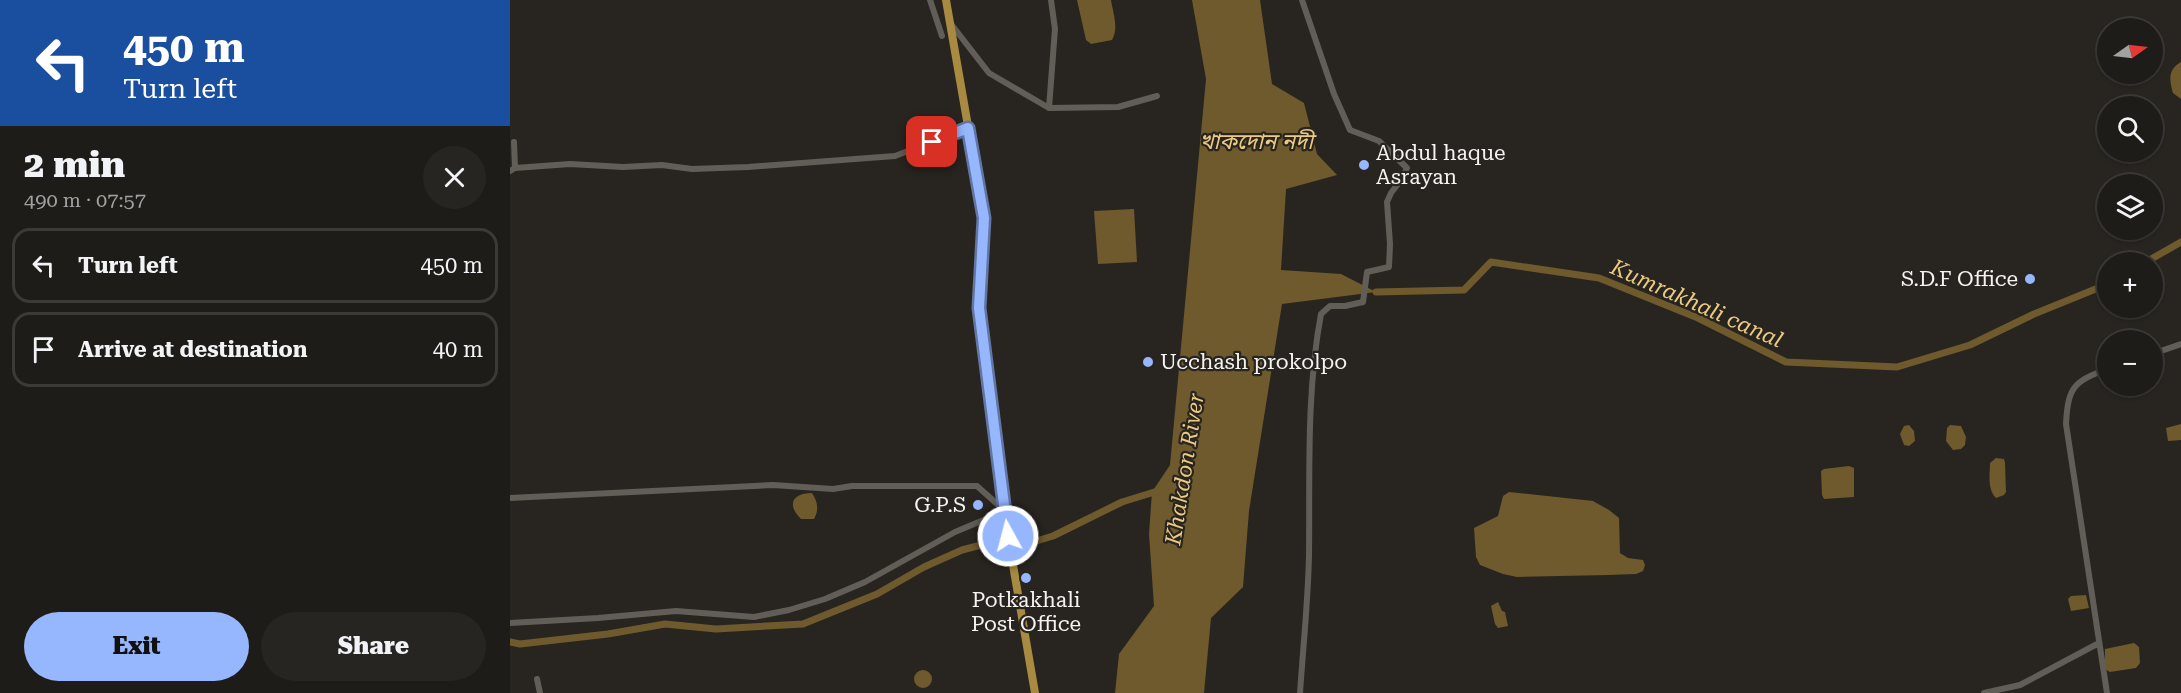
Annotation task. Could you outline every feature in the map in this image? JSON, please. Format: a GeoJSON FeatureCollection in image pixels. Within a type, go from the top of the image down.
{"type":"FeatureCollection","features":[{"type":"Feature","properties":{"kind":"main road"},"geometry":{"type":"LineString","coordinates":[[946,0],[984,218],[979,308],[1008,536],[1015,566],[1035,693]]}},
{"type":"Feature","properties":{"kind":"street"},"geometry":{"type":"LineString","coordinates":[[930,0],[942,36]]}},
{"type":"Feature","properties":{"kind":"street"},"geometry":{"type":"LineString","coordinates":[[1049,108],[1055,29],[1051,0]]}},
{"type":"Feature","properties":{"kind":"street"},"geometry":{"type":"LineString","coordinates":[[1300,693],[1309,558],[1312,391],[1321,314],[1330,306],[1345,306],[1363,302],[1367,272],[1389,267],[1387,202],[1407,168],[1379,141],[1350,130],[1334,94],[1302,0]]}},
{"type":"Feature","properties":{"kind":"street"},"geometry":{"type":"LineString","coordinates":[[935,17],[948,14]]}},
{"type":"Feature","properties":{"kind":"street"},"geometry":{"type":"LineString","coordinates":[[950,24],[989,73],[1049,108],[1118,107],[1157,96]]}},
{"type":"Feature","properties":{"kind":"street"},"geometry":{"type":"LineString","coordinates":[[514,142],[512,170],[570,164],[623,167],[662,165],[692,168],[748,167],[895,156],[968,128]]}},
{"type":"Feature","properties":{"kind":"street"},"geometry":{"type":"LineString","coordinates":[[2163,350],[2181,344]]}},
{"type":"Feature","properties":{"kind":"street"},"geometry":{"type":"LineString","coordinates":[[2097,373],[2090,375],[2073,388],[2068,399],[2066,424],[2107,693]]}},
{"type":"Feature","properties":{"kind":"street"},"geometry":{"type":"LineString","coordinates":[[510,498],[773,485],[833,489],[852,486],[977,486],[1005,511],[945,537],[865,582],[825,599],[789,610],[754,617],[676,611],[510,624]]}},
{"type":"Feature","properties":{"kind":"street"},"geometry":{"type":"LineString","coordinates":[[1984,693],[2020,685],[2099,644]]}},
{"type":"Feature","properties":{"kind":"street"},"geometry":{"type":"LineString","coordinates":[[537,679],[540,693]]}},
{"type":"Feature","properties":{"kind":"water"},"geometry":{"type":"Polygon","coordinates":[[[1077,0],[1111,0],[1115,25],[1112,40],[1091,44],[1086,40],[1077,0]]]}},
{"type":"Feature","properties":{"kind":"water","name":"খাকদোন নদী"},"geometry":{"type":"Polygon","coordinates":[[[1192,0],[1260,0],[1272,84],[1304,103],[1317,154],[1337,175],[1286,189],[1281,270],[1341,274],[1376,292],[1282,304],[1249,511],[1243,587],[1211,618],[1204,693],[1115,693],[1119,654],[1154,606],[1149,534],[1152,492],[1170,465],[1206,79],[1192,0]]]}},
{"type":"Feature","properties":{"kind":"water"},"geometry":{"type":"Polygon","coordinates":[[[2181,62],[2181,99],[2173,93],[2170,79],[2172,71],[2181,62]]]}},
{"type":"Feature","properties":{"kind":"water"},"geometry":{"type":"Polygon","coordinates":[[[1134,209],[1137,262],[1098,264],[1094,211],[1134,209]]]}},
{"type":"Feature","properties":{"kind":"water"},"geometry":{"type":"Polygon","coordinates":[[[2181,424],[2181,440],[2168,441],[2166,428],[2181,424]]]}},
{"type":"Feature","properties":{"kind":"water"},"geometry":{"type":"Polygon","coordinates":[[[1909,425],[1914,431],[1915,441],[1909,446],[1904,445],[1900,434],[1904,426],[1909,425]]]}},
{"type":"Feature","properties":{"kind":"water"},"geometry":{"type":"Polygon","coordinates":[[[1950,425],[1961,426],[1966,437],[1965,445],[1961,449],[1953,450],[1946,441],[1947,428],[1950,425]]]}},
{"type":"Feature","properties":{"kind":"water"},"geometry":{"type":"Polygon","coordinates":[[[1996,458],[2004,459],[2006,492],[1996,498],[1990,486],[1990,463],[1996,458]]]}},
{"type":"Feature","properties":{"kind":"water"},"geometry":{"type":"Polygon","coordinates":[[[1849,466],[1854,468],[1854,497],[1824,499],[1821,471],[1849,466]]]}},
{"type":"Feature","properties":{"kind":"water"},"geometry":{"type":"Polygon","coordinates":[[[1509,492],[1593,501],[1609,510],[1619,518],[1620,553],[1628,558],[1643,560],[1645,565],[1643,571],[1636,574],[1517,577],[1480,565],[1476,557],[1474,528],[1498,516],[1503,496],[1509,492]]]}},
{"type":"Feature","properties":{"kind":"water"},"geometry":{"type":"Polygon","coordinates":[[[812,493],[816,500],[816,516],[814,519],[801,519],[794,509],[794,500],[800,495],[812,493]]]}},
{"type":"Feature","properties":{"kind":"water"},"geometry":{"type":"Polygon","coordinates":[[[2086,595],[2089,608],[2071,611],[2068,599],[2071,596],[2086,595]]]}},
{"type":"Feature","properties":{"kind":"water"},"geometry":{"type":"Polygon","coordinates":[[[1498,602],[1502,611],[1505,612],[1508,626],[1498,628],[1491,606],[1498,602]]]}},
{"type":"Feature","properties":{"kind":"water"},"geometry":{"type":"Polygon","coordinates":[[[2134,643],[2139,647],[2140,663],[2136,668],[2110,672],[2105,669],[2105,649],[2134,643]]]}},
{"type":"Feature","properties":{"kind":"water"},"geometry":{"type":"Polygon","coordinates":[[[923,670],[929,673],[932,679],[929,685],[923,688],[917,685],[914,679],[917,673],[923,670]]]}},
{"type":"Feature","properties":{"kind":"waterway","name":"Kumrakhali canal"},"geometry":{"type":"LineString","coordinates":[[2163,252],[2181,242]]}},
{"type":"Feature","properties":{"kind":"waterway","name":"Kumrakhali canal"},"geometry":{"type":"LineString","coordinates":[[1376,292],[1464,290],[1491,262],[1599,278],[1698,318],[1786,362],[1897,367],[1970,345],[2034,314],[2097,288]]}},
{"type":"Feature","properties":{"kind":"waterway","name":"Khakdon River"},"geometry":{"type":"LineString","coordinates":[[510,642],[520,644],[608,634],[665,624],[716,629],[803,624],[877,594],[924,567],[962,550],[985,544],[1008,545],[1033,542],[1053,536],[1122,502],[1161,490]]}},
{"type":"Feature","properties":{"kind":"place","name":"Abdul haque Asrayan"},"geometry":{"type":"Point","coordinates":[1364,165]}},
{"type":"Feature","properties":{"kind":"place","name":"S.D.F Office"},"geometry":{"type":"Point","coordinates":[2030,279]}},
{"type":"Feature","properties":{"kind":"place","name":"Ucchash prokolpo"},"geometry":{"type":"Point","coordinates":[1148,362]}},
{"type":"Feature","properties":{"kind":"place","name":"G.P.S"},"geometry":{"type":"Point","coordinates":[978,505]}},
{"type":"Feature","properties":{"kind":"place","name":"Potkakhali Post Office"},"geometry":{"type":"Point","coordinates":[1026,578]}},
{"type":"Feature","properties":{"kind":"route"},"geometry":{"type":"LineString","coordinates":[[932,142],[968,128],[984,218],[979,308],[1008,536]]}}]}
